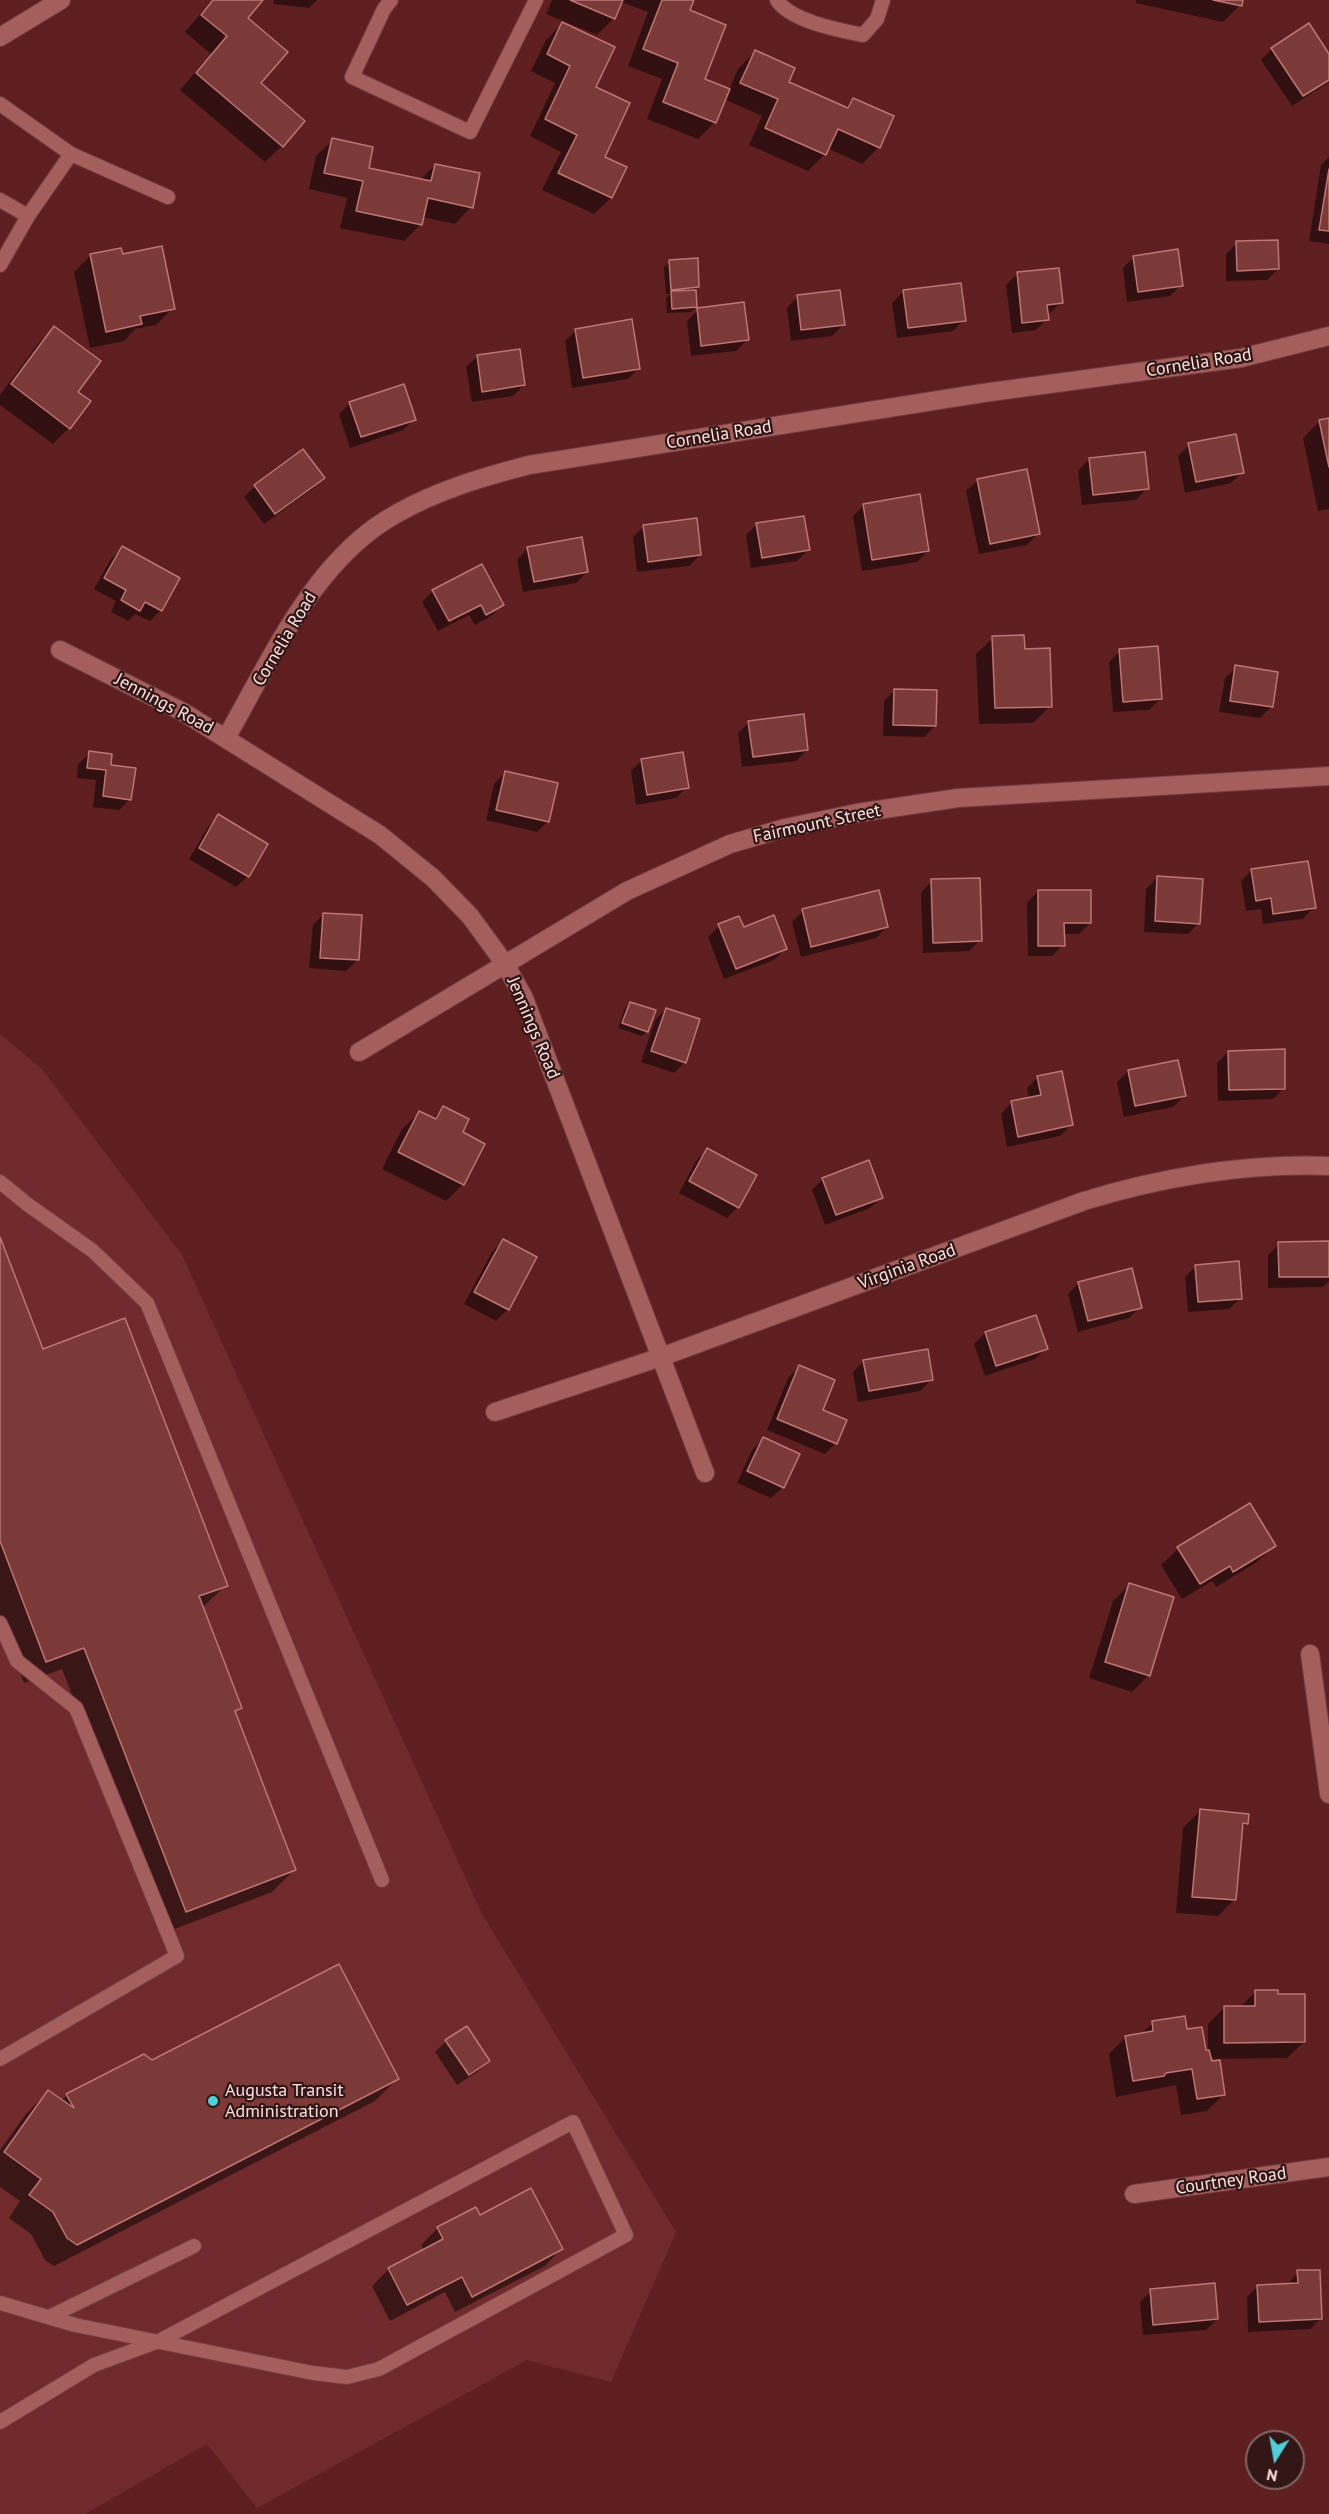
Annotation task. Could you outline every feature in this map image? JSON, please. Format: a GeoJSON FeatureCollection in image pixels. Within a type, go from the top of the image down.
{"type":"FeatureCollection","features":[{"type":"Feature","properties":{"kind":"street"},"geometry":{"type":"LineString","coordinates":[[0,37],[61,0]]}},
{"type":"Feature","properties":{"kind":"street","name":"Cornelia Road"},"geometry":{"type":"LineString","coordinates":[[226,738],[307,598],[341,557],[394,514],[466,482],[529,465],[983,393],[1241,358],[1329,336]]}},
{"type":"Feature","properties":{"kind":"street","name":"Jennings Road"},"geometry":{"type":"LineString","coordinates":[[60,650],[183,712],[380,835],[433,878],[470,916],[505,964],[524,998],[705,1473]]}},
{"type":"Feature","properties":{"kind":"street","name":"Fairmount Street"},"geometry":{"type":"LineString","coordinates":[[359,1052],[627,891],[730,844],[785,828],[858,813],[958,798],[1329,776]]}},
{"type":"Feature","properties":{"kind":"street","name":"Virginia Road"},"geometry":{"type":"LineString","coordinates":[[495,1412],[661,1357],[1084,1201],[1131,1187],[1232,1170],[1329,1166]]}},
{"type":"Feature","properties":{"kind":"street"},"geometry":{"type":"LineString","coordinates":[[1310,1654],[1329,1794]]}},
{"type":"Feature","properties":{"kind":"street","name":"Courtney Road"},"geometry":{"type":"LineString","coordinates":[[1134,2194],[1329,2167]]}},
{"type":"Feature","properties":{"kind":"lane"},"geometry":{"type":"LineString","coordinates":[[390,0],[352,77],[470,132],[536,0]]}},
{"type":"Feature","properties":{"kind":"lane"},"geometry":{"type":"LineString","coordinates":[[777,0],[787,11],[836,30],[863,35],[877,19],[883,0]]}},
{"type":"Feature","properties":{"kind":"lane"},"geometry":{"type":"LineString","coordinates":[[2,110],[71,154],[168,197]]}},
{"type":"Feature","properties":{"kind":"lane"},"geometry":{"type":"LineString","coordinates":[[0,265],[28,216],[71,154]]}},
{"type":"Feature","properties":{"kind":"lane"},"geometry":{"type":"LineString","coordinates":[[0,200],[28,216]]}},
{"type":"Feature","properties":{"kind":"lane"},"geometry":{"type":"LineString","coordinates":[[0,1182],[93,1251],[147,1303],[382,1880]]}},
{"type":"Feature","properties":{"kind":"lane"},"geometry":{"type":"LineString","coordinates":[[0,1623],[17,1661],[76,1708],[177,1956],[0,2059]]}},
{"type":"Feature","properties":{"kind":"lane"},"geometry":{"type":"LineString","coordinates":[[0,2303],[75,2325],[159,2341],[313,2373],[347,2377],[379,2369],[626,2235],[573,2122],[159,2341],[94,2365],[0,2422]]}},
{"type":"Feature","properties":{"kind":"lane"},"geometry":{"type":"LineString","coordinates":[[49,2317],[194,2246]]}},
{"type":"Feature","properties":{"kind":"shaded area"},"geometry":{"type":"Polygon","coordinates":[[[0,1034],[42,1069],[182,1255],[482,1914],[676,2232],[611,2382],[527,2360],[257,2508],[207,2444],[85,2514],[0,2514],[0,1034]]]}},
{"type":"Feature","properties":{"kind":"building"},"geometry":{"type":"Polygon","coordinates":[[[213,0],[263,0],[248,18],[288,52],[261,83],[305,121],[283,147],[196,73],[227,36],[201,15],[213,0]]]}},
{"type":"Feature","properties":{"kind":"building"},"geometry":{"type":"Polygon","coordinates":[[[570,0],[623,0],[615,19],[570,0]]]}},
{"type":"Feature","properties":{"kind":"building"},"geometry":{"type":"Polygon","coordinates":[[[662,0],[694,0],[690,10],[726,25],[705,79],[730,89],[716,123],[663,102],[678,63],[643,49],[662,0]]]}},
{"type":"Feature","properties":{"kind":"building"},"geometry":{"type":"Polygon","coordinates":[[[1213,0],[1243,0],[1242,6],[1213,0]]]}},
{"type":"Feature","properties":{"kind":"building"},"geometry":{"type":"Polygon","coordinates":[[[562,22],[615,47],[596,87],[630,103],[605,157],[627,167],[612,198],[558,173],[577,135],[545,119],[570,66],[547,54],[562,22]]]}},
{"type":"Feature","properties":{"kind":"building"},"geometry":{"type":"Polygon","coordinates":[[[1309,23],[1329,54],[1329,80],[1303,96],[1271,48],[1309,23]]]}},
{"type":"Feature","properties":{"kind":"building"},"geometry":{"type":"Polygon","coordinates":[[[755,50],[795,68],[789,82],[848,108],[853,98],[894,116],[880,148],[838,129],[826,155],[765,128],[778,99],[740,83],[755,50]]]}},
{"type":"Feature","properties":{"kind":"building"},"geometry":{"type":"Polygon","coordinates":[[[332,138],[373,147],[369,168],[431,181],[435,164],[480,173],[473,208],[428,198],[422,225],[356,211],[363,181],[324,173],[332,138]]]}},
{"type":"Feature","properties":{"kind":"building"},"geometry":{"type":"Polygon","coordinates":[[[1329,169],[1329,231],[1319,230],[1329,169]]]}},
{"type":"Feature","properties":{"kind":"building"},"geometry":{"type":"Polygon","coordinates":[[[1278,240],[1279,269],[1237,271],[1236,241],[1278,240]]]}},
{"type":"Feature","properties":{"kind":"building"},"geometry":{"type":"Polygon","coordinates":[[[162,246],[175,309],[140,316],[142,324],[106,332],[90,254],[121,248],[123,254],[162,246]]]}},
{"type":"Feature","properties":{"kind":"building"},"geometry":{"type":"Polygon","coordinates":[[[1178,249],[1183,286],[1138,292],[1133,256],[1178,249]]]}},
{"type":"Feature","properties":{"kind":"building"},"geometry":{"type":"Polygon","coordinates":[[[698,258],[699,287],[671,290],[669,260],[698,258]]]}},
{"type":"Feature","properties":{"kind":"building"},"geometry":{"type":"Polygon","coordinates":[[[1059,268],[1063,303],[1047,305],[1049,320],[1022,323],[1017,272],[1059,268]]]}},
{"type":"Feature","properties":{"kind":"building"},"geometry":{"type":"Polygon","coordinates":[[[961,283],[966,321],[908,328],[903,290],[961,283]]]}},
{"type":"Feature","properties":{"kind":"building"},"geometry":{"type":"Polygon","coordinates":[[[696,290],[697,307],[672,309],[671,291],[696,290]]]}},
{"type":"Feature","properties":{"kind":"building"},"geometry":{"type":"Polygon","coordinates":[[[840,290],[845,325],[801,330],[797,295],[840,290]]]}},
{"type":"Feature","properties":{"kind":"building"},"geometry":{"type":"Polygon","coordinates":[[[744,302],[749,340],[701,346],[697,308],[744,302]]]}},
{"type":"Feature","properties":{"kind":"building"},"geometry":{"type":"Polygon","coordinates":[[[632,319],[640,369],[583,378],[575,329],[632,319]]]}},
{"type":"Feature","properties":{"kind":"building"},"geometry":{"type":"Polygon","coordinates":[[[54,326],[101,361],[78,392],[91,401],[70,429],[11,384],[54,326]]]}},
{"type":"Feature","properties":{"kind":"building"},"geometry":{"type":"Polygon","coordinates":[[[520,349],[525,385],[482,392],[477,355],[520,349]]]}},
{"type":"Feature","properties":{"kind":"building"},"geometry":{"type":"Polygon","coordinates":[[[404,384],[416,420],[361,437],[349,402],[404,384]]]}},
{"type":"Feature","properties":{"kind":"building"},"geometry":{"type":"Polygon","coordinates":[[[1329,418],[1329,467],[1319,420],[1329,418]]]}},
{"type":"Feature","properties":{"kind":"building"},"geometry":{"type":"Polygon","coordinates":[[[1236,434],[1244,473],[1196,482],[1188,443],[1236,434]]]}},
{"type":"Feature","properties":{"kind":"building"},"geometry":{"type":"Polygon","coordinates":[[[303,449],[325,478],[275,514],[254,485],[303,449]]]}},
{"type":"Feature","properties":{"kind":"building"},"geometry":{"type":"Polygon","coordinates":[[[1145,452],[1149,489],[1093,495],[1089,458],[1145,452]]]}},
{"type":"Feature","properties":{"kind":"building"},"geometry":{"type":"Polygon","coordinates":[[[1027,469],[1040,534],[990,544],[977,479],[1027,469]]]}},
{"type":"Feature","properties":{"kind":"building"},"geometry":{"type":"Polygon","coordinates":[[[920,494],[929,551],[872,560],[863,504],[920,494]]]}},
{"type":"Feature","properties":{"kind":"building"},"geometry":{"type":"Polygon","coordinates":[[[804,516],[810,550],[762,558],[756,523],[804,516]]]}},
{"type":"Feature","properties":{"kind":"building"},"geometry":{"type":"Polygon","coordinates":[[[697,518],[701,555],[648,562],[643,525],[697,518]]]}},
{"type":"Feature","properties":{"kind":"building"},"geometry":{"type":"Polygon","coordinates":[[[582,537],[588,572],[534,582],[527,547],[582,537]]]}},
{"type":"Feature","properties":{"kind":"building"},"geometry":{"type":"Polygon","coordinates":[[[122,546],[180,578],[162,611],[145,602],[140,611],[121,600],[126,590],[104,578],[122,546]]]}},
{"type":"Feature","properties":{"kind":"building"},"geometry":{"type":"Polygon","coordinates":[[[482,564],[504,605],[486,615],[481,605],[449,621],[432,590],[482,564]]]}},
{"type":"Feature","properties":{"kind":"building"},"geometry":{"type":"Polygon","coordinates":[[[1024,635],[1025,649],[1050,648],[1052,707],[995,708],[992,636],[1024,635]]]}},
{"type":"Feature","properties":{"kind":"building"},"geometry":{"type":"Polygon","coordinates":[[[1158,646],[1162,699],[1123,702],[1119,649],[1158,646]]]}},
{"type":"Feature","properties":{"kind":"building"},"geometry":{"type":"Polygon","coordinates":[[[1235,665],[1278,672],[1273,707],[1230,701],[1235,665]]]}},
{"type":"Feature","properties":{"kind":"building"},"geometry":{"type":"Polygon","coordinates":[[[894,689],[937,690],[936,726],[893,725],[894,689]]]}},
{"type":"Feature","properties":{"kind":"building"},"geometry":{"type":"Polygon","coordinates":[[[804,714],[808,750],[753,757],[748,721],[804,714]]]}},
{"type":"Feature","properties":{"kind":"building"},"geometry":{"type":"Polygon","coordinates":[[[89,751],[112,754],[111,765],[136,768],[131,800],[103,796],[106,770],[87,768],[89,751]]]}},
{"type":"Feature","properties":{"kind":"building"},"geometry":{"type":"Polygon","coordinates":[[[683,752],[689,788],[647,795],[641,759],[683,752]]]}},
{"type":"Feature","properties":{"kind":"building"},"geometry":{"type":"Polygon","coordinates":[[[505,771],[558,783],[549,822],[496,810],[505,771]]]}},
{"type":"Feature","properties":{"kind":"building"},"geometry":{"type":"Polygon","coordinates":[[[218,814],[268,844],[249,877],[199,848],[218,814]]]}},
{"type":"Feature","properties":{"kind":"building"},"geometry":{"type":"Polygon","coordinates":[[[1308,861],[1316,908],[1273,914],[1271,898],[1256,901],[1251,869],[1308,861]]]}},
{"type":"Feature","properties":{"kind":"building"},"geometry":{"type":"Polygon","coordinates":[[[1157,876],[1203,879],[1200,924],[1155,921],[1157,876]]]}},
{"type":"Feature","properties":{"kind":"building"},"geometry":{"type":"Polygon","coordinates":[[[980,878],[982,941],[933,943],[931,879],[980,878]]]}},
{"type":"Feature","properties":{"kind":"building"},"geometry":{"type":"Polygon","coordinates":[[[879,890],[888,927],[811,947],[802,909],[879,890]]]}},
{"type":"Feature","properties":{"kind":"building"},"geometry":{"type":"Polygon","coordinates":[[[1038,890],[1091,890],[1091,923],[1064,923],[1065,946],[1038,946],[1038,890]]]}},
{"type":"Feature","properties":{"kind":"building"},"geometry":{"type":"Polygon","coordinates":[[[323,913],[362,915],[359,960],[320,958],[323,913]]]}},
{"type":"Feature","properties":{"kind":"building"},"geometry":{"type":"Polygon","coordinates":[[[774,915],[787,949],[736,969],[718,924],[739,916],[744,927],[774,915]]]}},
{"type":"Feature","properties":{"kind":"building"},"geometry":{"type":"Polygon","coordinates":[[[630,1002],[656,1010],[648,1032],[622,1023],[630,1002]]]}},
{"type":"Feature","properties":{"kind":"building"},"geometry":{"type":"Polygon","coordinates":[[[666,1008],[700,1019],[686,1063],[651,1051],[666,1008]]]}},
{"type":"Feature","properties":{"kind":"building"},"geometry":{"type":"Polygon","coordinates":[[[1285,1049],[1285,1089],[1229,1090],[1228,1051],[1285,1049]]]}},
{"type":"Feature","properties":{"kind":"building"},"geometry":{"type":"Polygon","coordinates":[[[1178,1060],[1186,1096],[1135,1106],[1128,1070],[1178,1060]]]}},
{"type":"Feature","properties":{"kind":"building"},"geometry":{"type":"Polygon","coordinates":[[[1062,1071],[1073,1125],[1018,1137],[1011,1101],[1041,1095],[1037,1076],[1062,1071]]]}},
{"type":"Feature","properties":{"kind":"building"},"geometry":{"type":"Polygon","coordinates":[[[443,1106],[469,1119],[463,1132],[485,1144],[464,1185],[398,1152],[419,1111],[436,1119],[443,1106]]]}},
{"type":"Feature","properties":{"kind":"building"},"geometry":{"type":"Polygon","coordinates":[[[707,1148],[757,1175],[739,1208],[689,1181],[707,1148]]]}},
{"type":"Feature","properties":{"kind":"building"},"geometry":{"type":"Polygon","coordinates":[[[869,1160],[883,1198],[836,1215],[822,1178],[869,1160]]]}},
{"type":"Feature","properties":{"kind":"building"},"geometry":{"type":"Polygon","coordinates":[[[0,1237],[43,1349],[125,1318],[228,1586],[199,1596],[242,1708],[235,1711],[296,1870],[186,1912],[84,1648],[46,1662],[0,1541],[0,1237]]]}},
{"type":"Feature","properties":{"kind":"building"},"geometry":{"type":"Polygon","coordinates":[[[503,1239],[537,1257],[509,1310],[474,1292],[503,1239]]]}},
{"type":"Feature","properties":{"kind":"building"},"geometry":{"type":"Polygon","coordinates":[[[1329,1241],[1329,1277],[1279,1277],[1278,1242],[1329,1241]]]}},
{"type":"Feature","properties":{"kind":"building"},"geometry":{"type":"Polygon","coordinates":[[[1239,1261],[1242,1299],[1198,1302],[1195,1265],[1239,1261]]]}},
{"type":"Feature","properties":{"kind":"building"},"geometry":{"type":"Polygon","coordinates":[[[1132,1268],[1142,1308],[1088,1321],[1078,1282],[1132,1268]]]}},
{"type":"Feature","properties":{"kind":"building"},"geometry":{"type":"Polygon","coordinates":[[[1036,1315],[1048,1349],[996,1366],[985,1332],[1036,1315]]]}},
{"type":"Feature","properties":{"kind":"building"},"geometry":{"type":"Polygon","coordinates":[[[928,1349],[933,1380],[869,1391],[863,1360],[928,1349]]]}},
{"type":"Feature","properties":{"kind":"building"},"geometry":{"type":"Polygon","coordinates":[[[799,1365],[835,1380],[823,1410],[847,1420],[837,1444],[777,1419],[799,1365]]]}},
{"type":"Feature","properties":{"kind":"building"},"geometry":{"type":"Polygon","coordinates":[[[763,1437],[800,1454],[784,1488],[747,1471],[763,1437]]]}},
{"type":"Feature","properties":{"kind":"building"},"geometry":{"type":"Polygon","coordinates":[[[1250,1503],[1276,1546],[1233,1572],[1230,1566],[1200,1584],[1177,1547],[1250,1503]]]}},
{"type":"Feature","properties":{"kind":"building"},"geometry":{"type":"Polygon","coordinates":[[[1129,1583],[1174,1597],[1150,1676],[1105,1662],[1129,1583]]]}},
{"type":"Feature","properties":{"kind":"building"},"geometry":{"type":"Polygon","coordinates":[[[1200,1809],[1249,1814],[1248,1824],[1243,1823],[1236,1900],[1192,1897],[1200,1809]]]}},
{"type":"Feature","properties":{"kind":"building","name":"Augusta Transit Administration"},"geometry":{"type":"Polygon","coordinates":[[[339,1964],[399,2079],[77,2245],[67,2238],[53,2212],[29,2195],[41,2179],[4,2152],[48,2090],[74,2108],[66,2094],[144,2054],[152,2060],[339,1964]]]}},
{"type":"Feature","properties":{"kind":"building"},"geometry":{"type":"Polygon","coordinates":[[[1255,1990],[1278,1990],[1278,1994],[1305,1994],[1305,2042],[1224,2043],[1224,2006],[1255,2006],[1255,1990]]]}},
{"type":"Feature","properties":{"kind":"building"},"geometry":{"type":"Polygon","coordinates":[[[1185,2016],[1187,2029],[1202,2027],[1206,2050],[1209,2050],[1212,2061],[1220,2060],[1225,2095],[1197,2099],[1192,2069],[1133,2081],[1125,2036],[1153,2031],[1152,2021],[1185,2016]]]}},
{"type":"Feature","properties":{"kind":"building"},"geometry":{"type":"Polygon","coordinates":[[[467,2026],[490,2061],[469,2075],[445,2040],[467,2026]]]}},
{"type":"Feature","properties":{"kind":"building"},"geometry":{"type":"Polygon","coordinates":[[[531,2188],[563,2249],[472,2297],[462,2277],[407,2305],[388,2268],[443,2239],[437,2227],[476,2207],[480,2215],[531,2188]]]}},
{"type":"Feature","properties":{"kind":"building"},"geometry":{"type":"Polygon","coordinates":[[[1297,2270],[1320,2270],[1322,2319],[1259,2322],[1257,2285],[1298,2283],[1297,2270]]]}},
{"type":"Feature","properties":{"kind":"building"},"geometry":{"type":"Polygon","coordinates":[[[1215,2283],[1218,2319],[1153,2325],[1150,2289],[1215,2283]]]}},
{"type":"Feature","properties":{"kind":"place","name":"Augusta Transit Administration"},"geometry":{"type":"Point","coordinates":[213,2101]}}]}
